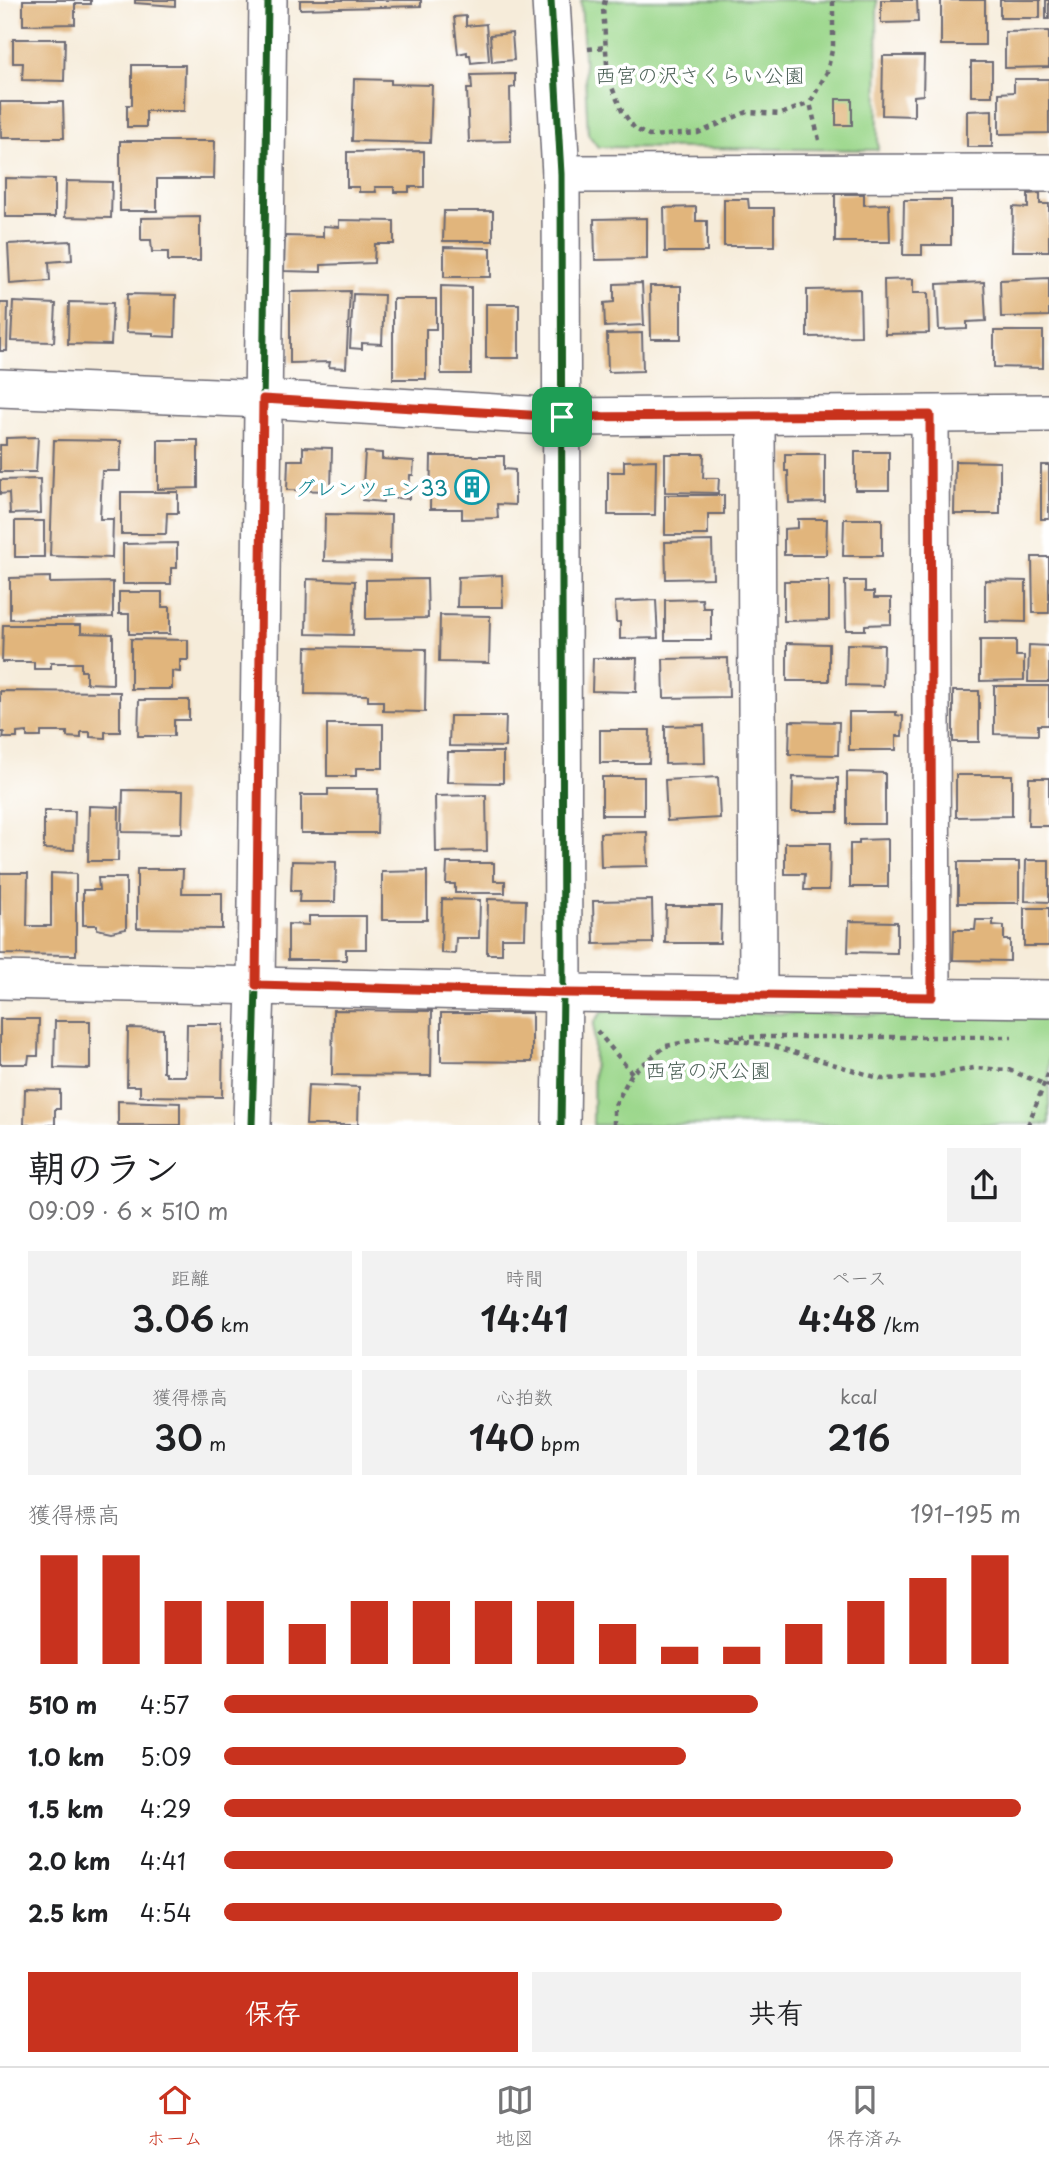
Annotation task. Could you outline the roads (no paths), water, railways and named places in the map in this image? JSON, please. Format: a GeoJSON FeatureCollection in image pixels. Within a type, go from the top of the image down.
{"type":"FeatureCollection","features":[{"type":"Feature","properties":{"kind":"street"},"geometry":{"type":"LineString","coordinates":[[252,1125],[268,0]]}},
{"type":"Feature","properties":{"kind":"street"},"geometry":{"type":"LineString","coordinates":[[551,0],[561,174],[561,1125]]}},
{"type":"Feature","properties":{"kind":"street"},"geometry":{"type":"LineString","coordinates":[[561,174],[1049,173]]}},
{"type":"Feature","properties":{"kind":"street"},"geometry":{"type":"LineString","coordinates":[[0,388],[263,399],[562,417],[1049,413]]}},
{"type":"Feature","properties":{"kind":"street"},"geometry":{"type":"LineString","coordinates":[[930,415],[932,997]]}},
{"type":"Feature","properties":{"kind":"street"},"geometry":{"type":"LineString","coordinates":[[756,416],[758,995]]}},
{"type":"Feature","properties":{"kind":"street"},"geometry":{"type":"LineString","coordinates":[[0,980],[563,993],[1049,999]]}},
{"type":"Feature","properties":{"kind":"place","name":"グレンツェン33"},"geometry":{"type":"Point","coordinates":[472,487]}},
{"type":"Feature","properties":{"kind":"park label","name":"西宮の沢さくらい公園"},"geometry":{"type":"Point","coordinates":[700,74]}},
{"type":"Feature","properties":{"kind":"park label","name":"西宮の沢公園"},"geometry":{"type":"Point","coordinates":[708,1069]}}]}
